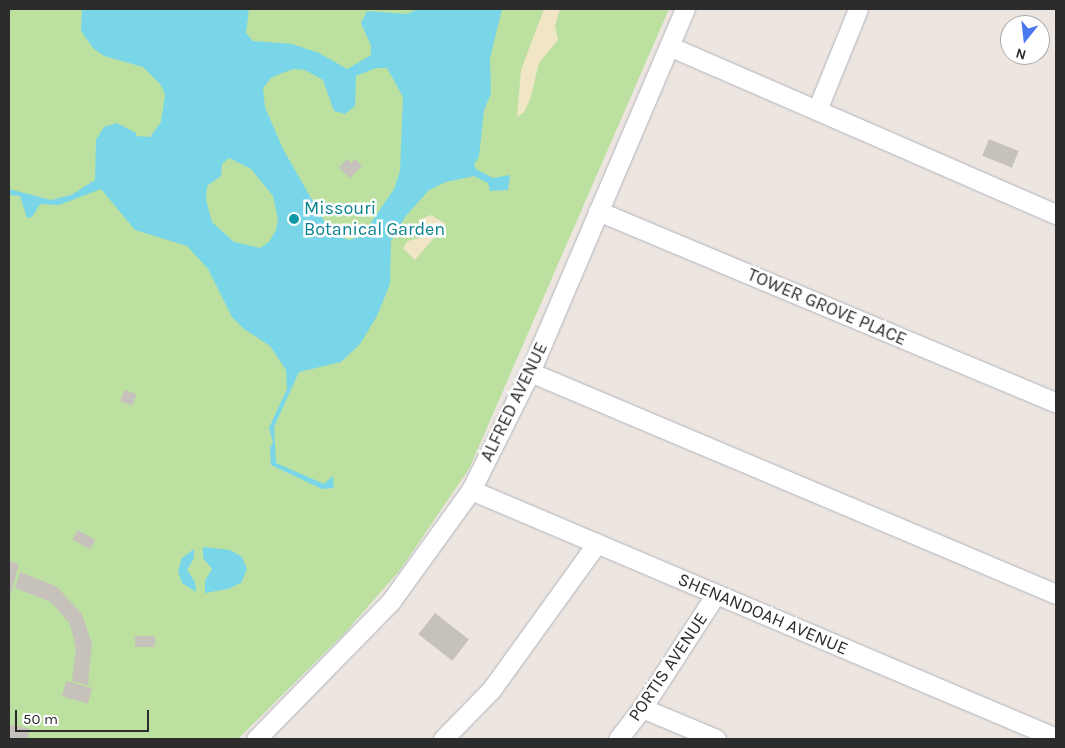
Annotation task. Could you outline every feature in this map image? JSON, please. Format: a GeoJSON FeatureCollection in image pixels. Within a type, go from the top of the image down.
{"type":"FeatureCollection","features":[{"type":"Feature","properties":{"kind":"street","name":"ALFRED AVENUE"},"geometry":{"type":"LineString","coordinates":[[256,739],[391,601],[471,490],[530,372],[685,9]]}},
{"type":"Feature","properties":{"kind":"street"},"geometry":{"type":"LineString","coordinates":[[816,110],[858,9]]}},
{"type":"Feature","properties":{"kind":"street"},"geometry":{"type":"LineString","coordinates":[[669,46],[1056,214]]}},
{"type":"Feature","properties":{"kind":"street","name":"TOWER GROVE PLACE"},"geometry":{"type":"LineString","coordinates":[[598,212],[1056,403]]}},
{"type":"Feature","properties":{"kind":"street"},"geometry":{"type":"LineString","coordinates":[[530,372],[1056,594]]}},
{"type":"Feature","properties":{"kind":"street","name":"SHENANDOAH AVENUE"},"geometry":{"type":"LineString","coordinates":[[471,490],[1054,736]]}},
{"type":"Feature","properties":{"kind":"street"},"geometry":{"type":"LineString","coordinates":[[443,739],[492,690],[597,543]]}},
{"type":"Feature","properties":{"kind":"street","name":"PORTIS AVENUE"},"geometry":{"type":"LineString","coordinates":[[618,739],[642,708],[716,594]]}},
{"type":"Feature","properties":{"kind":"street"},"geometry":{"type":"LineString","coordinates":[[642,708],[716,739]]}},
{"type":"Feature","properties":{"kind":"green space","name":"Missouri Botanical Garden"},"geometry":{"type":"Polygon","coordinates":[[[9,9],[669,9],[469,469],[400,570],[344,634],[238,739],[9,739],[9,9]]]}},
{"type":"Feature","properties":{"kind":"sand"},"geometry":{"type":"Polygon","coordinates":[[[544,9],[560,9],[555,26],[558,40],[539,63],[530,100],[524,112],[517,117],[521,70],[544,9]]]}},
{"type":"Feature","properties":{"kind":"sand"},"geometry":{"type":"Polygon","coordinates":[[[431,215],[446,224],[415,260],[403,248],[408,241],[422,237],[419,220],[431,215]]]}},
{"type":"Feature","properties":{"kind":"water"},"geometry":{"type":"Polygon","coordinates":[[[82,9],[249,9],[246,33],[253,41],[292,44],[319,53],[347,69],[371,55],[371,46],[361,23],[367,11],[407,14],[418,9],[502,9],[490,58],[491,94],[484,110],[479,156],[474,165],[476,169],[493,178],[510,175],[508,190],[490,191],[488,183],[474,176],[446,182],[429,190],[405,217],[391,241],[390,284],[377,316],[360,344],[341,362],[299,372],[274,427],[276,463],[324,484],[333,476],[334,488],[322,489],[271,465],[270,448],[273,442],[269,428],[287,389],[286,370],[270,346],[244,329],[232,317],[208,269],[187,246],[135,230],[101,189],[59,205],[40,204],[32,217],[27,218],[20,196],[9,195],[9,189],[51,200],[71,195],[95,180],[96,140],[104,127],[117,123],[136,133],[136,136],[150,137],[161,122],[165,95],[161,85],[143,67],[104,56],[93,48],[81,31],[82,9]],[[376,68],[356,76],[355,106],[345,114],[334,111],[323,80],[305,70],[294,69],[282,73],[271,78],[263,88],[265,107],[283,149],[331,233],[349,240],[362,236],[394,189],[400,171],[403,97],[387,68],[376,68]],[[229,158],[222,164],[221,176],[207,186],[206,200],[212,222],[234,242],[260,248],[269,242],[276,230],[278,219],[273,196],[251,169],[229,158]]]}},
{"type":"Feature","properties":{"kind":"water"},"geometry":{"type":"Polygon","coordinates":[[[203,547],[230,550],[242,557],[247,569],[241,583],[228,589],[205,593],[205,581],[212,569],[203,558],[203,547]]]}},
{"type":"Feature","properties":{"kind":"water"},"geometry":{"type":"Polygon","coordinates":[[[194,549],[194,558],[187,570],[195,582],[196,592],[182,583],[178,571],[182,558],[194,549]]]}},
{"type":"Feature","properties":{"kind":"building"},"geometry":{"type":"Polygon","coordinates":[[[989,139],[1019,151],[1012,168],[982,156],[989,139]]]}},
{"type":"Feature","properties":{"kind":"building"},"geometry":{"type":"Polygon","coordinates":[[[347,159],[351,163],[355,159],[362,166],[350,178],[339,168],[347,159]]]}},
{"type":"Feature","properties":{"kind":"building"},"geometry":{"type":"Polygon","coordinates":[[[124,390],[136,394],[133,405],[120,401],[124,390]]]}},
{"type":"Feature","properties":{"kind":"building"},"geometry":{"type":"Polygon","coordinates":[[[78,530],[95,540],[90,550],[72,540],[78,530]]]}},
{"type":"Feature","properties":{"kind":"building"},"geometry":{"type":"Polygon","coordinates":[[[9,561],[19,564],[11,594],[9,594],[9,561]]]}},
{"type":"Feature","properties":{"kind":"building"},"geometry":{"type":"Polygon","coordinates":[[[20,572],[56,586],[82,614],[92,644],[88,685],[72,681],[76,648],[70,624],[51,602],[15,588],[20,572]]]}},
{"type":"Feature","properties":{"kind":"building"},"geometry":{"type":"Polygon","coordinates":[[[435,613],[469,639],[452,661],[418,634],[435,613]]]}},
{"type":"Feature","properties":{"kind":"building"},"geometry":{"type":"Polygon","coordinates":[[[135,636],[155,636],[155,647],[135,647],[135,636]]]}},
{"type":"Feature","properties":{"kind":"building"},"geometry":{"type":"Polygon","coordinates":[[[66,681],[92,688],[88,703],[62,696],[66,681]]]}},
{"type":"Feature","properties":{"kind":"building"},"geometry":{"type":"Polygon","coordinates":[[[12,725],[30,729],[27,739],[9,739],[9,727],[12,725]]]}},
{"type":"Feature","properties":{"kind":"place","name":"Missouri Botanical Garden"},"geometry":{"type":"Point","coordinates":[294,219]}}]}
